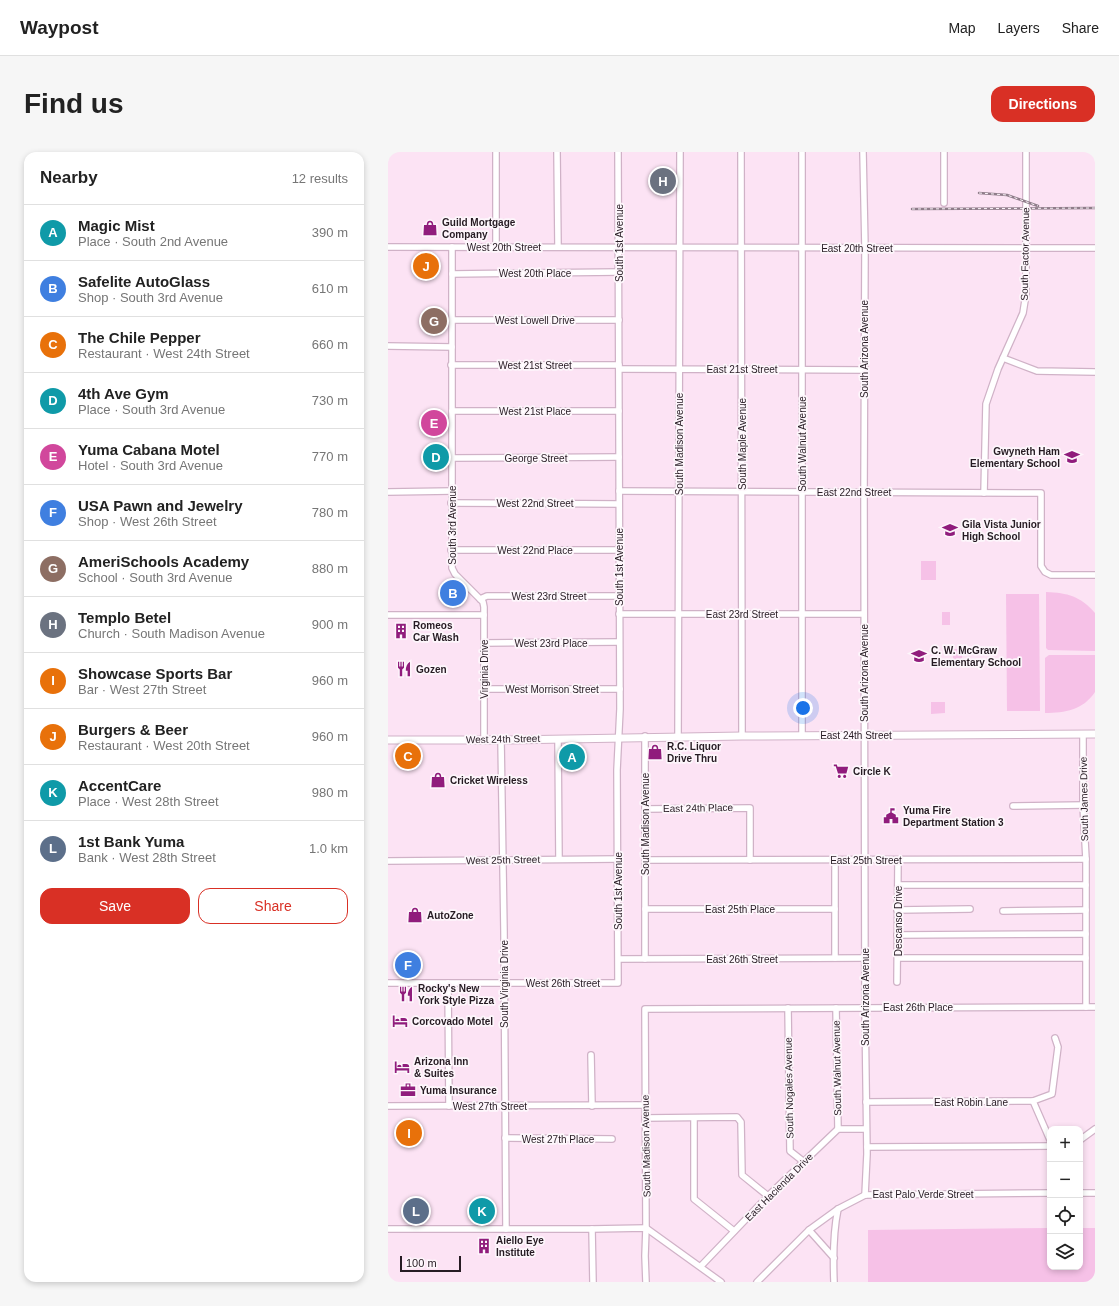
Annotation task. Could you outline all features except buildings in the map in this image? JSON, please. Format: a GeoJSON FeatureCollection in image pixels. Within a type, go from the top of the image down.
{"type":"FeatureCollection","features":[{"type":"Feature","properties":{"kind":"main road","name":"East 24th Street"},"geometry":{"type":"LineString","coordinates":[[618,737],[1095,734]]}},
{"type":"Feature","properties":{"kind":"main road","name":"West 24th Street"},"geometry":{"type":"LineString","coordinates":[[388,740],[501,740],[618,737]]}},
{"type":"Feature","properties":{"kind":"street"},"geometry":{"type":"LineString","coordinates":[[496,152],[496,247]]}},
{"type":"Feature","properties":{"kind":"street"},"geometry":{"type":"LineString","coordinates":[[557,152],[558,246]]}},
{"type":"Feature","properties":{"kind":"street","name":"South 1st Avenue"},"geometry":{"type":"LineString","coordinates":[[618,152],[620,689],[617,770],[618,983]]}},
{"type":"Feature","properties":{"kind":"street","name":"South Madison Avenue"},"geometry":{"type":"LineString","coordinates":[[678,736],[680,152]]}},
{"type":"Feature","properties":{"kind":"street","name":"South Maple Avenue"},"geometry":{"type":"LineString","coordinates":[[742,152],[742,736]]}},
{"type":"Feature","properties":{"kind":"street","name":"South Walnut Avenue"},"geometry":{"type":"LineString","coordinates":[[802,152],[802,736]]}},
{"type":"Feature","properties":{"kind":"street","name":"South Arizona Avenue"},"geometry":{"type":"LineString","coordinates":[[863,152],[865,248],[864,735],[867,1147],[865,1195]]}},
{"type":"Feature","properties":{"kind":"street"},"geometry":{"type":"LineString","coordinates":[[944,152],[944,203]]}},
{"type":"Feature","properties":{"kind":"street","name":"South Factor Avenue"},"geometry":{"type":"LineString","coordinates":[[984,493],[986,404],[998,369],[1023,313],[1026,294],[1026,152]]}},
{"type":"Feature","properties":{"kind":"street","name":"West 20th Street"},"geometry":{"type":"LineString","coordinates":[[388,247],[619,247]]}},
{"type":"Feature","properties":{"kind":"street","name":"South 3rd Avenue"},"geometry":{"type":"LineString","coordinates":[[452,247],[452,570],[480,599]]}},
{"type":"Feature","properties":{"kind":"street","name":"East 20th Street"},"geometry":{"type":"LineString","coordinates":[[619,247],[1095,248]]}},
{"type":"Feature","properties":{"kind":"street","name":"West 20th Place"},"geometry":{"type":"LineString","coordinates":[[452,274],[619,272]]}},
{"type":"Feature","properties":{"kind":"street","name":"West Lowell Drive"},"geometry":{"type":"LineString","coordinates":[[452,320],[619,320]]}},
{"type":"Feature","properties":{"kind":"street"},"geometry":{"type":"LineString","coordinates":[[388,346],[452,347]]}},
{"type":"Feature","properties":{"kind":"street"},"geometry":{"type":"LineString","coordinates":[[1003,358],[1037,371],[1095,372]]}},
{"type":"Feature","properties":{"kind":"street","name":"West 21st Street"},"geometry":{"type":"LineString","coordinates":[[451,365],[619,367]]}},
{"type":"Feature","properties":{"kind":"street","name":"East 21st Street"},"geometry":{"type":"LineString","coordinates":[[619,367],[679,369],[864,370]]}},
{"type":"Feature","properties":{"kind":"street","name":"West 21st Place"},"geometry":{"type":"LineString","coordinates":[[452,411],[619,411]]}},
{"type":"Feature","properties":{"kind":"street","name":"George Street"},"geometry":{"type":"LineString","coordinates":[[452,458],[619,457]]}},
{"type":"Feature","properties":{"kind":"street"},"geometry":{"type":"LineString","coordinates":[[388,492],[452,492]]}},
{"type":"Feature","properties":{"kind":"street","name":"East 22nd Street"},"geometry":{"type":"LineString","coordinates":[[619,492],[1041,493],[1041,566],[1045,572],[1051,575],[1095,575]]}},
{"type":"Feature","properties":{"kind":"street","name":"West 22nd Street"},"geometry":{"type":"LineString","coordinates":[[452,503],[619,504]]}},
{"type":"Feature","properties":{"kind":"street","name":"West 22nd Place"},"geometry":{"type":"LineString","coordinates":[[451,550],[619,550]]}},
{"type":"Feature","properties":{"kind":"street","name":"West 23rd Street"},"geometry":{"type":"LineString","coordinates":[[480,599],[487,596],[619,596]]}},
{"type":"Feature","properties":{"kind":"street","name":"Virginia Drive"},"geometry":{"type":"LineString","coordinates":[[480,599],[483,602],[484,615],[484,740]]}},
{"type":"Feature","properties":{"kind":"street","name":"East 23rd Street"},"geometry":{"type":"LineString","coordinates":[[619,614],[864,614]]}},
{"type":"Feature","properties":{"kind":"street"},"geometry":{"type":"LineString","coordinates":[[388,615],[484,615]]}},
{"type":"Feature","properties":{"kind":"street","name":"West 23rd Place"},"geometry":{"type":"LineString","coordinates":[[484,643],[619,642]]}},
{"type":"Feature","properties":{"kind":"street","name":"West Morrison Street"},"geometry":{"type":"LineString","coordinates":[[484,690],[620,689]]}},
{"type":"Feature","properties":{"kind":"street","name":"South James Drive"},"geometry":{"type":"LineString","coordinates":[[1083,734],[1083,806],[1086,859],[1086,1007]]}},
{"type":"Feature","properties":{"kind":"street","name":"South Madison Avenue"},"geometry":{"type":"LineString","coordinates":[[645,736],[645,959]]}},
{"type":"Feature","properties":{"kind":"street"},"geometry":{"type":"LineString","coordinates":[[558,739],[559,859]]}},
{"type":"Feature","properties":{"kind":"street","name":"South Virginia Drive"},"geometry":{"type":"LineString","coordinates":[[501,740],[506,1229]]}},
{"type":"Feature","properties":{"kind":"street"},"geometry":{"type":"LineString","coordinates":[[1013,806],[1083,806]]}},
{"type":"Feature","properties":{"kind":"street","name":"East 24th Place"},"geometry":{"type":"LineString","coordinates":[[645,809],[750,808],[750,860]]}},
{"type":"Feature","properties":{"kind":"street","name":"West 25th Street"},"geometry":{"type":"LineString","coordinates":[[388,861],[618,859]]}},
{"type":"Feature","properties":{"kind":"street","name":"East 25th Street"},"geometry":{"type":"LineString","coordinates":[[645,860],[1086,859]]}},
{"type":"Feature","properties":{"kind":"street"},"geometry":{"type":"LineString","coordinates":[[835,860],[835,958]]}},
{"type":"Feature","properties":{"kind":"street","name":"Descanso Drive"},"geometry":{"type":"LineString","coordinates":[[897,982],[898,860]]}},
{"type":"Feature","properties":{"kind":"street"},"geometry":{"type":"LineString","coordinates":[[898,885],[1086,885]]}},
{"type":"Feature","properties":{"kind":"street","name":"East 25th Place"},"geometry":{"type":"LineString","coordinates":[[645,909],[835,909]]}},
{"type":"Feature","properties":{"kind":"street"},"geometry":{"type":"LineString","coordinates":[[897,910],[970,909]]}},
{"type":"Feature","properties":{"kind":"street"},"geometry":{"type":"LineString","coordinates":[[1003,911],[1086,910]]}},
{"type":"Feature","properties":{"kind":"street"},"geometry":{"type":"LineString","coordinates":[[897,935],[1086,934]]}},
{"type":"Feature","properties":{"kind":"street","name":"East 26th Street"},"geometry":{"type":"LineString","coordinates":[[619,959],[865,958]]}},
{"type":"Feature","properties":{"kind":"street"},"geometry":{"type":"LineString","coordinates":[[898,958],[1086,958]]}},
{"type":"Feature","properties":{"kind":"street","name":"West 26th Street"},"geometry":{"type":"LineString","coordinates":[[388,983],[618,983]]}},
{"type":"Feature","properties":{"kind":"street"},"geometry":{"type":"LineString","coordinates":[[448,983],[449,1106]]}},
{"type":"Feature","properties":{"kind":"street","name":"East 26th Place"},"geometry":{"type":"LineString","coordinates":[[645,1009],[1095,1007]]}},
{"type":"Feature","properties":{"kind":"street","name":"South Nogales Avenue"},"geometry":{"type":"LineString","coordinates":[[788,1008],[790,1151],[804,1162]]}},
{"type":"Feature","properties":{"kind":"street","name":"South Walnut Avenue"},"geometry":{"type":"LineString","coordinates":[[836,1008],[838,1129]]}},
{"type":"Feature","properties":{"kind":"street","name":"South Madison Avenue"},"geometry":{"type":"LineString","coordinates":[[645,1009],[646,1282]]}},
{"type":"Feature","properties":{"kind":"street"},"geometry":{"type":"LineString","coordinates":[[1047,1133],[1033,1102],[1052,1094],[1058,1047],[1055,1038]]}},
{"type":"Feature","properties":{"kind":"street"},"geometry":{"type":"LineString","coordinates":[[592,1055],[592,1106]]}},
{"type":"Feature","properties":{"kind":"street","name":"East Robin Lane"},"geometry":{"type":"LineString","coordinates":[[866,1102],[1033,1102]]}},
{"type":"Feature","properties":{"kind":"street","name":"West 27th Street"},"geometry":{"type":"LineString","coordinates":[[388,1106],[645,1105]]}},
{"type":"Feature","properties":{"kind":"street"},"geometry":{"type":"LineString","coordinates":[[645,1118],[737,1117],[741,1122],[742,1175],[768,1196]]}},
{"type":"Feature","properties":{"kind":"street"},"geometry":{"type":"LineString","coordinates":[[694,1118],[694,1199],[734,1231]]}},
{"type":"Feature","properties":{"kind":"street"},"geometry":{"type":"LineString","coordinates":[[1083,1138],[1095,1128]]}},
{"type":"Feature","properties":{"kind":"street"},"geometry":{"type":"LineString","coordinates":[[838,1129],[866,1129]]}},
{"type":"Feature","properties":{"kind":"street","name":"East Hacienda Drive"},"geometry":{"type":"LineString","coordinates":[[701,1266],[768,1196],[838,1129]]}},
{"type":"Feature","properties":{"kind":"street","name":"West 27th Place"},"geometry":{"type":"LineString","coordinates":[[505,1138],[612,1139]]}},
{"type":"Feature","properties":{"kind":"street"},"geometry":{"type":"LineString","coordinates":[[867,1147],[1047,1146]]}},
{"type":"Feature","properties":{"kind":"street"},"geometry":{"type":"LineString","coordinates":[[1083,1193],[1095,1193]]}},
{"type":"Feature","properties":{"kind":"street","name":"East Palo Verde Street"},"geometry":{"type":"LineString","coordinates":[[756,1282],[809,1230],[838,1209],[865,1195],[1047,1194]]}},
{"type":"Feature","properties":{"kind":"street"},"geometry":{"type":"LineString","coordinates":[[834,1282],[834,1225],[838,1209]]}},
{"type":"Feature","properties":{"kind":"street"},"geometry":{"type":"LineString","coordinates":[[388,1228],[646,1228],[701,1266],[721,1282]]}},
{"type":"Feature","properties":{"kind":"street"},"geometry":{"type":"LineString","coordinates":[[592,1229],[593,1282]]}},
{"type":"Feature","properties":{"kind":"street"},"geometry":{"type":"LineString","coordinates":[[809,1230],[834,1258]]}},
{"type":"Feature","properties":{"kind":"shaded area"},"geometry":{"type":"Polygon","coordinates":[[[921,561],[936,561],[936,580],[921,580],[921,561]]]}},
{"type":"Feature","properties":{"kind":"shaded area"},"geometry":{"type":"Polygon","coordinates":[[[1046,592],[1061,593],[1073,596],[1079,599],[1095,613],[1095,651],[1048,650],[1046,648],[1046,592]]]}},
{"type":"Feature","properties":{"kind":"shaded area"},"geometry":{"type":"Polygon","coordinates":[[[1006,594],[1039,594],[1040,711],[1007,711],[1006,594]]]}},
{"type":"Feature","properties":{"kind":"shaded area"},"geometry":{"type":"Polygon","coordinates":[[[942,612],[950,612],[950,625],[942,625],[942,612]]]}},
{"type":"Feature","properties":{"kind":"shaded area"},"geometry":{"type":"Polygon","coordinates":[[[953,649],[962,649],[962,661],[953,661],[953,649]]]}},
{"type":"Feature","properties":{"kind":"shaded area"},"geometry":{"type":"Polygon","coordinates":[[[1049,655],[1095,655],[1095,692],[1079,707],[1066,711],[1045,713],[1045,658],[1049,655]]]}},
{"type":"Feature","properties":{"kind":"shaded area"},"geometry":{"type":"Polygon","coordinates":[[[931,702],[945,702],[945,713],[931,714],[931,702]]]}},
{"type":"Feature","properties":{"kind":"shaded area"},"geometry":{"type":"Polygon","coordinates":[[[1047,1228],[1047,1270],[1083,1270],[1083,1228],[1095,1228],[1095,1282],[868,1282],[868,1230],[1047,1228]]]}},
{"type":"Feature","properties":{"kind":"railway"},"geometry":{"type":"LineString","coordinates":[[979,193],[1007,195],[1038,206]]}},
{"type":"Feature","properties":{"kind":"railway"},"geometry":{"type":"LineString","coordinates":[[912,209],[1095,208]]}},
{"type":"Feature","properties":{"kind":"place","name":"Templo Betel"},"geometry":{"type":"Point","coordinates":[663,181]}},
{"type":"Feature","properties":{"kind":"place","name":"Guild Mortgage Company"},"geometry":{"type":"Point","coordinates":[430,228]}},
{"type":"Feature","properties":{"kind":"place","name":"Burgers & Beer"},"geometry":{"type":"Point","coordinates":[426,266]}},
{"type":"Feature","properties":{"kind":"place","name":"AmeriSchools Academy"},"geometry":{"type":"Point","coordinates":[434,321]}},
{"type":"Feature","properties":{"kind":"place","name":"Yuma Cabana Motel"},"geometry":{"type":"Point","coordinates":[434,423]}},
{"type":"Feature","properties":{"kind":"place","name":"4th Ave Gym"},"geometry":{"type":"Point","coordinates":[436,457]}},
{"type":"Feature","properties":{"kind":"place","name":"Gwyneth Ham Elementary School"},"geometry":{"type":"Point","coordinates":[1072,457]}},
{"type":"Feature","properties":{"kind":"place","name":"Gila Vista Junior High School"},"geometry":{"type":"Point","coordinates":[950,530]}},
{"type":"Feature","properties":{"kind":"place","name":"Safelite AutoGlass"},"geometry":{"type":"Point","coordinates":[453,593]}},
{"type":"Feature","properties":{"kind":"place","name":"Romeos Car Wash"},"geometry":{"type":"Point","coordinates":[401,631]}},
{"type":"Feature","properties":{"kind":"place","name":"C. W. McGraw Elementary School"},"geometry":{"type":"Point","coordinates":[919,656]}},
{"type":"Feature","properties":{"kind":"place","name":"Gozen"},"geometry":{"type":"Point","coordinates":[404,669]}},
{"type":"Feature","properties":{"kind":"place","name":"R.C. Liquor Drive Thru"},"geometry":{"type":"Point","coordinates":[655,752]}},
{"type":"Feature","properties":{"kind":"place","name":"The Chile Pepper"},"geometry":{"type":"Point","coordinates":[408,756]}},
{"type":"Feature","properties":{"kind":"place","name":"Magic Mist"},"geometry":{"type":"Point","coordinates":[572,757]}},
{"type":"Feature","properties":{"kind":"place","name":"Circle K"},"geometry":{"type":"Point","coordinates":[841,771]}},
{"type":"Feature","properties":{"kind":"place","name":"Cricket Wireless"},"geometry":{"type":"Point","coordinates":[438,780]}},
{"type":"Feature","properties":{"kind":"place","name":"Yuma Fire Department Station 3"},"geometry":{"type":"Point","coordinates":[891,816]}},
{"type":"Feature","properties":{"kind":"place","name":"AutoZone"},"geometry":{"type":"Point","coordinates":[415,915]}},
{"type":"Feature","properties":{"kind":"place","name":"USA Pawn and Jewelry"},"geometry":{"type":"Point","coordinates":[408,965]}},
{"type":"Feature","properties":{"kind":"place","name":"Rocky's New York Style Pizza"},"geometry":{"type":"Point","coordinates":[406,994]}},
{"type":"Feature","properties":{"kind":"place","name":"Corcovado Motel"},"geometry":{"type":"Point","coordinates":[400,1021]}},
{"type":"Feature","properties":{"kind":"place","name":"Arizona Inn & Suites"},"geometry":{"type":"Point","coordinates":[402,1067]}},
{"type":"Feature","properties":{"kind":"place","name":"Yuma Insurance"},"geometry":{"type":"Point","coordinates":[408,1090]}},
{"type":"Feature","properties":{"kind":"place","name":"Showcase Sports Bar"},"geometry":{"type":"Point","coordinates":[409,1133]}},
{"type":"Feature","properties":{"kind":"place","name":"1st Bank Yuma"},"geometry":{"type":"Point","coordinates":[416,1211]}},
{"type":"Feature","properties":{"kind":"place","name":"AccentCare"},"geometry":{"type":"Point","coordinates":[482,1211]}},
{"type":"Feature","properties":{"kind":"place","name":"Aiello Eye Institute"},"geometry":{"type":"Point","coordinates":[484,1246]}}]}
